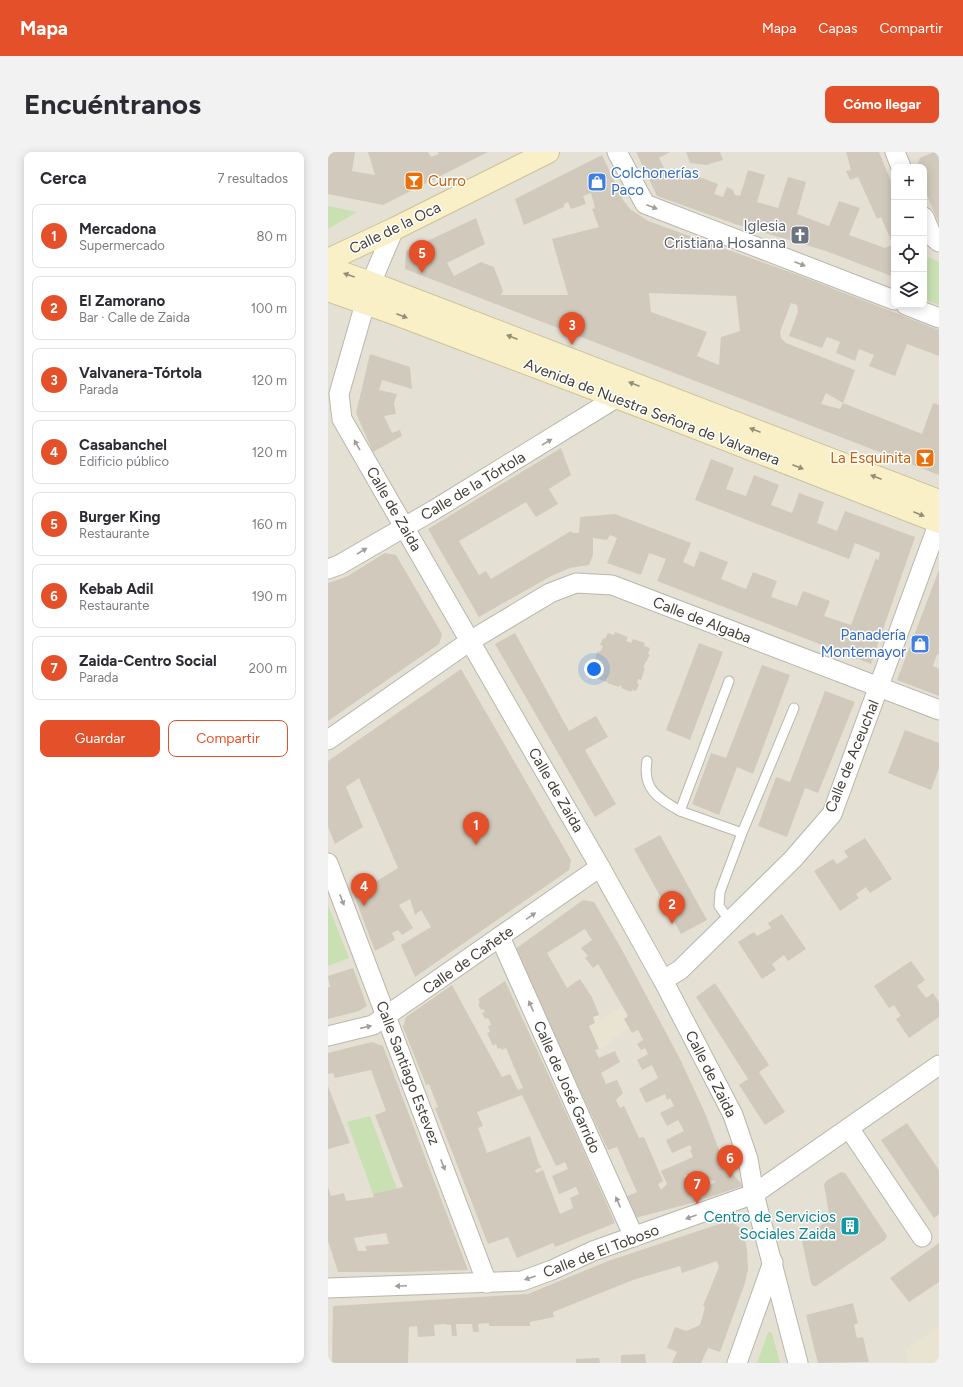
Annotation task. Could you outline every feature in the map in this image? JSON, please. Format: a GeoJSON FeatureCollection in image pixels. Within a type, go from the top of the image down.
{"type":"FeatureCollection","features":[{"type":"Feature","properties":{"kind":"main road","name":"Calle de la Oca"},"geometry":{"type":"LineString","coordinates":[[328,260],[394,229],[548,152]]}},
{"type":"Feature","properties":{"kind":"main road","name":"Calle de la Oca"},"geometry":{"type":"LineString","coordinates":[[328,268],[368,293]]}},
{"type":"Feature","properties":{"kind":"main road"},"geometry":{"type":"LineString","coordinates":[[328,290],[368,293]]}},
{"type":"Feature","properties":{"kind":"main road","name":"Avenida de Nuestra Señora de Valvanera"},"geometry":{"type":"LineString","coordinates":[[368,293],[616,398],[939,522]]}},
{"type":"Feature","properties":{"kind":"main road","name":"Avenida de Nuestra Señora de Valvanera"},"geometry":{"type":"LineString","coordinates":[[368,293],[939,501]]}},
{"type":"Feature","properties":{"kind":"street"},"geometry":{"type":"LineString","coordinates":[[617,152],[645,204],[891,299]]}},
{"type":"Feature","properties":{"kind":"street"},"geometry":{"type":"LineString","coordinates":[[927,224],[932,236],[939,242]]}},
{"type":"Feature","properties":{"kind":"street","name":"Calle de Zaida"},"geometry":{"type":"LineString","coordinates":[[394,229],[368,293],[339,394],[342,418],[600,867],[663,980],[733,1115],[748,1159],[754,1194],[773,1262],[798,1363]]}},
{"type":"Feature","properties":{"kind":"street"},"geometry":{"type":"LineString","coordinates":[[914,308],[939,318]]}},
{"type":"Feature","properties":{"kind":"street","name":"Calle de la Tórtola"},"geometry":{"type":"LineString","coordinates":[[328,569],[339,565],[405,526],[616,398]]}},
{"type":"Feature","properties":{"kind":"street","name":"Calle de Aceuchal"},"geometry":{"type":"LineString","coordinates":[[663,980],[680,970],[730,921],[793,859],[832,814],[880,687],[939,522]]}},
{"type":"Feature","properties":{"kind":"street","name":"Calle de Algaba"},"geometry":{"type":"LineString","coordinates":[[328,740],[470,641],[550,593],[576,583],[612,585],[939,710]]}},
{"type":"Feature","properties":{"kind":"street","name":"Calle Santiago Estevez"},"geometry":{"type":"LineString","coordinates":[[328,863],[487,1283]]}},
{"type":"Feature","properties":{"kind":"street","name":"Calle de Cañete"},"geometry":{"type":"LineString","coordinates":[[328,1036],[373,1025],[600,867]]}},
{"type":"Feature","properties":{"kind":"street","name":"Calle de José Garrido"},"geometry":{"type":"LineString","coordinates":[[500,937],[634,1237]]}},
{"type":"Feature","properties":{"kind":"street","name":"Calle de El Toboso"},"geometry":{"type":"LineString","coordinates":[[328,1288],[522,1281],[552,1270],[593,1251],[754,1194],[939,1065]]}},
{"type":"Feature","properties":{"kind":"street"},"geometry":{"type":"LineString","coordinates":[[849,1128],[922,1237]]}},
{"type":"Feature","properties":{"kind":"street"},"geometry":{"type":"LineString","coordinates":[[737,1363],[773,1262]]}},
{"type":"Feature","properties":{"kind":"lane"},"geometry":{"type":"LineString","coordinates":[[680,811],[729,681]]}},
{"type":"Feature","properties":{"kind":"lane"},"geometry":{"type":"LineString","coordinates":[[730,921],[719,906],[719,899],[742,833],[794,708]]}},
{"type":"Feature","properties":{"kind":"lane"},"geometry":{"type":"LineString","coordinates":[[647,761],[645,774],[649,787],[663,800],[680,811],[742,833]]}},
{"type":"Feature","properties":{"kind":"shaded area"},"geometry":{"type":"Polygon","coordinates":[[[328,152],[939,152],[939,1363],[328,1363],[328,152]]]}},
{"type":"Feature","properties":{"kind":"shaded area"},"geometry":{"type":"Polygon","coordinates":[[[580,979],[592,997],[601,1020],[622,1006],[628,1016],[624,1019],[629,1028],[611,1040],[612,1043],[599,1049],[567,988],[580,979]]]}},
{"type":"Feature","properties":{"kind":"shaded area"},"geometry":{"type":"Polygon","coordinates":[[[939,1326],[939,1363],[907,1363],[906,1349],[939,1326]]]}},
{"type":"Feature","properties":{"kind":"green space"},"geometry":{"type":"Polygon","coordinates":[[[328,206],[357,212],[328,229],[328,206]]]}},
{"type":"Feature","properties":{"kind":"green space"},"geometry":{"type":"Polygon","coordinates":[[[928,257],[939,262],[939,305],[927,300],[928,257]]]}},
{"type":"Feature","properties":{"kind":"green space"},"geometry":{"type":"Polygon","coordinates":[[[328,905],[349,958],[328,966],[328,905]]]}},
{"type":"Feature","properties":{"kind":"green space"},"geometry":{"type":"Polygon","coordinates":[[[370,1116],[397,1189],[373,1194],[347,1122],[370,1116]]]}},
{"type":"Feature","properties":{"kind":"green space"},"geometry":{"type":"Polygon","coordinates":[[[768,1332],[772,1333],[780,1363],[757,1363],[768,1332]]]}},
{"type":"Feature","properties":{"kind":"building"},"geometry":{"type":"Polygon","coordinates":[[[328,152],[355,152],[352,171],[375,175],[368,152],[428,152],[431,157],[439,154],[438,152],[488,152],[383,205],[328,194],[328,152]]]}},
{"type":"Feature","properties":{"kind":"building"},"geometry":{"type":"Polygon","coordinates":[[[636,152],[670,152],[659,158],[668,176],[694,175],[718,184],[714,194],[723,197],[727,187],[733,190],[735,195],[740,196],[748,170],[765,175],[757,202],[778,208],[788,177],[806,182],[797,214],[829,226],[839,201],[860,208],[849,235],[885,248],[891,246],[891,276],[826,251],[735,224],[657,196],[636,152]]]}},
{"type":"Feature","properties":{"kind":"building"},"geometry":{"type":"Polygon","coordinates":[[[686,152],[720,152],[723,160],[706,165],[690,163],[686,152]]]}},
{"type":"Feature","properties":{"kind":"building"},"geometry":{"type":"Polygon","coordinates":[[[846,152],[879,152],[891,182],[891,240],[881,217],[877,219],[858,177],[850,180],[846,171],[851,170],[846,152]]]}},
{"type":"Feature","properties":{"kind":"building"},"geometry":{"type":"Polygon","coordinates":[[[934,152],[939,152],[939,224],[927,195],[927,164],[917,164],[920,158],[934,152]]]}},
{"type":"Feature","properties":{"kind":"building"},"geometry":{"type":"Polygon","coordinates":[[[602,155],[623,200],[630,209],[648,221],[801,276],[939,330],[939,356],[907,344],[895,376],[869,366],[874,355],[859,349],[855,361],[836,353],[840,342],[827,337],[822,348],[789,336],[798,312],[797,305],[791,303],[780,332],[781,338],[786,343],[855,370],[843,403],[922,434],[933,403],[939,405],[939,475],[405,269],[406,251],[476,218],[485,244],[447,263],[454,276],[481,262],[494,267],[503,291],[501,295],[568,295],[552,239],[599,227],[592,209],[595,208],[591,193],[583,196],[586,204],[571,209],[568,202],[564,204],[564,207],[524,225],[515,199],[602,155]],[[649,293],[651,312],[707,332],[697,356],[719,365],[721,337],[740,331],[736,296],[649,293]],[[826,393],[821,404],[840,409],[843,403],[826,393]]]}},
{"type":"Feature","properties":{"kind":"building"},"geometry":{"type":"Polygon","coordinates":[[[370,354],[410,367],[412,389],[382,380],[379,390],[397,394],[394,403],[396,414],[384,416],[392,433],[400,430],[402,436],[373,452],[356,413],[370,354]]]}},
{"type":"Feature","properties":{"kind":"building"},"geometry":{"type":"Polygon","coordinates":[[[561,448],[571,475],[549,489],[558,504],[536,517],[526,502],[459,541],[479,575],[486,571],[491,579],[571,531],[573,533],[579,533],[580,517],[615,514],[691,543],[683,562],[694,567],[700,551],[728,562],[721,579],[746,589],[753,572],[777,581],[771,597],[797,606],[803,591],[830,601],[824,616],[851,625],[876,558],[878,561],[880,553],[855,543],[849,559],[695,500],[711,459],[734,468],[726,489],[746,496],[754,475],[779,485],[771,505],[792,513],[799,493],[824,502],[817,523],[837,531],[845,511],[915,537],[871,664],[657,581],[666,559],[649,553],[641,575],[607,563],[617,538],[610,535],[607,540],[593,538],[593,555],[589,565],[570,568],[551,576],[479,617],[428,529],[561,448]]]}},
{"type":"Feature","properties":{"kind":"building"},"geometry":{"type":"Polygon","coordinates":[[[385,553],[396,555],[442,634],[439,644],[328,721],[328,583],[346,577],[385,553]]]}},
{"type":"Feature","properties":{"kind":"building"},"geometry":{"type":"Polygon","coordinates":[[[939,570],[939,655],[937,654],[933,666],[939,669],[939,696],[897,680],[939,570]]]}},
{"type":"Feature","properties":{"kind":"building"},"geometry":{"type":"Polygon","coordinates":[[[615,632],[628,637],[626,641],[631,643],[633,639],[645,643],[644,646],[650,648],[648,654],[650,655],[643,667],[645,668],[641,680],[638,679],[637,683],[639,684],[636,691],[632,690],[631,692],[621,688],[622,686],[620,685],[619,687],[607,683],[608,681],[606,682],[596,678],[597,676],[590,674],[592,667],[594,668],[596,664],[593,663],[598,651],[600,652],[603,646],[600,645],[603,638],[605,639],[608,633],[614,635],[615,632]]]}},
{"type":"Feature","properties":{"kind":"building"},"geometry":{"type":"Polygon","coordinates":[[[515,633],[569,731],[596,716],[608,737],[585,750],[616,804],[595,817],[495,644],[515,633]]]}},
{"type":"Feature","properties":{"kind":"building"},"geometry":{"type":"Polygon","coordinates":[[[699,643],[723,652],[690,740],[666,730],[699,643]]]}},
{"type":"Feature","properties":{"kind":"building"},"geometry":{"type":"Polygon","coordinates":[[[762,665],[790,675],[753,774],[737,767],[719,815],[692,804],[711,753],[726,758],[762,665]]]}},
{"type":"Feature","properties":{"kind":"building"},"geometry":{"type":"Polygon","coordinates":[[[461,669],[571,860],[569,870],[415,977],[401,945],[431,927],[421,910],[415,915],[410,899],[399,905],[413,928],[402,935],[398,930],[392,933],[395,940],[375,951],[354,895],[398,868],[359,778],[346,787],[363,827],[335,844],[328,827],[328,761],[461,669]]]}},
{"type":"Feature","properties":{"kind":"building"},"geometry":{"type":"Polygon","coordinates":[[[825,691],[855,702],[818,793],[805,788],[787,837],[758,826],[776,777],[790,782],[825,691]]]}},
{"type":"Feature","properties":{"kind":"building"},"geometry":{"type":"Polygon","coordinates":[[[905,730],[939,743],[939,768],[931,790],[888,773],[905,730]]]}},
{"type":"Feature","properties":{"kind":"building"},"geometry":{"type":"Polygon","coordinates":[[[660,835],[707,920],[681,934],[634,849],[660,835]]]}},
{"type":"Feature","properties":{"kind":"building"},"geometry":{"type":"Polygon","coordinates":[[[865,838],[892,879],[870,893],[866,887],[856,894],[859,898],[840,911],[814,871],[833,859],[837,864],[848,857],[844,851],[865,838]]]}},
{"type":"Feature","properties":{"kind":"building"},"geometry":{"type":"Polygon","coordinates":[[[583,900],[594,902],[621,948],[680,1059],[705,1113],[724,1163],[743,1186],[692,1203],[635,1218],[625,1197],[637,1192],[617,1147],[608,1150],[514,950],[583,900]],[[585,929],[547,953],[567,988],[580,979],[592,997],[599,1015],[593,1017],[595,1023],[589,1026],[599,1049],[595,1050],[599,1058],[615,1051],[620,1062],[601,1073],[606,1084],[617,1080],[623,1093],[616,1100],[620,1108],[624,1106],[639,1138],[644,1137],[663,1181],[658,1184],[661,1190],[667,1184],[661,1171],[693,1157],[690,1150],[692,1149],[690,1145],[672,1153],[666,1140],[684,1131],[678,1120],[667,1126],[660,1113],[674,1106],[670,1098],[667,1100],[665,1094],[646,1103],[639,1089],[658,1078],[652,1065],[642,1070],[637,1060],[648,1054],[645,1048],[641,1050],[637,1044],[643,1040],[638,1030],[632,1033],[624,1019],[628,1016],[598,964],[593,968],[585,958],[588,956],[581,948],[592,940],[585,929]],[[699,1170],[684,1176],[687,1183],[704,1179],[707,1186],[716,1182],[701,1175],[699,1170]]]}},
{"type":"Feature","properties":{"kind":"building"},"geometry":{"type":"Polygon","coordinates":[[[782,914],[806,949],[788,961],[784,955],[772,964],[776,970],[762,979],[738,942],[754,932],[757,936],[771,928],[768,923],[782,914]]]}},
{"type":"Feature","properties":{"kind":"building"},"geometry":{"type":"Polygon","coordinates":[[[911,961],[925,980],[917,986],[926,998],[933,993],[939,1002],[939,1017],[909,1038],[896,1019],[901,1016],[894,1005],[889,1008],[874,986],[911,961]]]}},
{"type":"Feature","properties":{"kind":"building"},"geometry":{"type":"Polygon","coordinates":[[[353,968],[367,1006],[359,1011],[328,1019],[328,987],[330,987],[328,976],[353,968]]]}},
{"type":"Feature","properties":{"kind":"building"},"geometry":{"type":"Polygon","coordinates":[[[505,981],[581,1145],[615,1223],[555,1247],[553,1243],[517,1258],[508,1237],[488,1244],[435,1108],[438,1107],[429,1084],[426,1085],[403,1027],[406,1017],[452,985],[502,1077],[510,1074],[518,1090],[523,1088],[506,1048],[502,1050],[501,1048],[498,1049],[496,1044],[493,1046],[487,1033],[490,1032],[488,1026],[491,1025],[488,1018],[485,1019],[482,1013],[485,1012],[483,1009],[481,1010],[478,1004],[480,1003],[478,999],[505,981]],[[522,1095],[477,1112],[483,1126],[478,1128],[487,1153],[530,1136],[539,1164],[542,1167],[535,1170],[536,1173],[543,1170],[560,1214],[573,1208],[570,1198],[579,1194],[576,1187],[559,1194],[552,1176],[568,1169],[565,1162],[556,1166],[522,1095]]]}},
{"type":"Feature","properties":{"kind":"building"},"geometry":{"type":"Polygon","coordinates":[[[715,983],[769,1065],[759,1072],[785,1112],[765,1125],[739,1085],[748,1079],[696,997],[715,983]]]}},
{"type":"Feature","properties":{"kind":"building"},"geometry":{"type":"Polygon","coordinates":[[[372,1042],[383,1046],[468,1270],[338,1272],[328,1241],[328,1187],[331,1196],[344,1193],[346,1201],[374,1197],[373,1194],[403,1187],[375,1115],[386,1111],[371,1070],[335,1078],[333,1073],[328,1074],[328,1053],[372,1042]],[[386,1233],[354,1238],[358,1251],[367,1251],[365,1246],[389,1244],[386,1233]]]}},
{"type":"Feature","properties":{"kind":"building"},"geometry":{"type":"Polygon","coordinates":[[[328,1086],[350,1143],[328,1149],[328,1086]]]}},
{"type":"Feature","properties":{"kind":"building"},"geometry":{"type":"Polygon","coordinates":[[[907,1123],[939,1170],[939,1214],[934,1218],[881,1140],[907,1123]]]}},
{"type":"Feature","properties":{"kind":"building","name":"Centro de Servicios Sociales Zaida"},"geometry":{"type":"Polygon","coordinates":[[[841,1172],[845,1173],[887,1236],[885,1240],[816,1286],[813,1286],[811,1283],[802,1241],[803,1238],[830,1219],[824,1185],[826,1181],[841,1172]]]}},
{"type":"Feature","properties":{"kind":"building"},"geometry":{"type":"Polygon","coordinates":[[[725,1222],[733,1223],[743,1230],[747,1250],[748,1269],[745,1283],[720,1352],[708,1348],[701,1363],[672,1363],[677,1352],[667,1348],[675,1327],[686,1331],[700,1325],[705,1307],[703,1306],[719,1267],[717,1261],[682,1273],[680,1266],[633,1280],[553,1312],[554,1317],[530,1322],[530,1326],[489,1326],[489,1323],[478,1324],[479,1332],[473,1332],[472,1324],[456,1324],[457,1336],[452,1336],[451,1325],[443,1324],[434,1325],[435,1336],[418,1337],[417,1326],[409,1327],[408,1363],[332,1363],[333,1306],[528,1294],[608,1261],[725,1222]]]}},
{"type":"Feature","properties":{"kind":"building"},"geometry":{"type":"Polygon","coordinates":[[[939,1243],[939,1282],[909,1302],[890,1278],[939,1243]]]}},
{"type":"Feature","properties":{"kind":"building"},"geometry":{"type":"Polygon","coordinates":[[[853,1303],[858,1323],[854,1325],[857,1338],[863,1337],[869,1362],[818,1363],[806,1315],[853,1303]]]}},
{"type":"Feature","properties":{"kind":"building"},"geometry":{"type":"Polygon","coordinates":[[[645,1354],[646,1363],[621,1363],[621,1355],[645,1354]]]}},
{"type":"Feature","properties":{"kind":"building"},"geometry":{"type":"Polygon","coordinates":[[[599,1358],[600,1363],[576,1363],[576,1359],[599,1358]]]}},
{"type":"Feature","properties":{"kind":"place","name":"Curro"},"geometry":{"type":"Point","coordinates":[414,181]}},
{"type":"Feature","properties":{"kind":"place","name":"Colchonerías Paco"},"geometry":{"type":"Point","coordinates":[597,182]}},
{"type":"Feature","properties":{"kind":"place","name":"Iglesia Cristiana Hosanna"},"geometry":{"type":"Point","coordinates":[800,235]}},
{"type":"Feature","properties":{"kind":"place","name":"Burger King"},"geometry":{"type":"Point","coordinates":[422,273]}},
{"type":"Feature","properties":{"kind":"place","name":"Valvanera-Tórtola"},"geometry":{"type":"Point","coordinates":[572,345]}},
{"type":"Feature","properties":{"kind":"place","name":"La Esquinita"},"geometry":{"type":"Point","coordinates":[925,458]}},
{"type":"Feature","properties":{"kind":"place","name":"Panadería Montemayor"},"geometry":{"type":"Point","coordinates":[920,644]}},
{"type":"Feature","properties":{"kind":"place","name":"Mercadona"},"geometry":{"type":"Point","coordinates":[476,845]}},
{"type":"Feature","properties":{"kind":"place","name":"Casabanchel"},"geometry":{"type":"Point","coordinates":[364,906]}},
{"type":"Feature","properties":{"kind":"place","name":"El Zamorano"},"geometry":{"type":"Point","coordinates":[672,924]}},
{"type":"Feature","properties":{"kind":"place","name":"Kebab Adil"},"geometry":{"type":"Point","coordinates":[730,1178]}},
{"type":"Feature","properties":{"kind":"place","name":"Zaida-Centro Social"},"geometry":{"type":"Point","coordinates":[697,1204]}},
{"type":"Feature","properties":{"kind":"place","name":"Centro de Servicios Sociales Zaida"},"geometry":{"type":"Point","coordinates":[850,1226]}}]}
